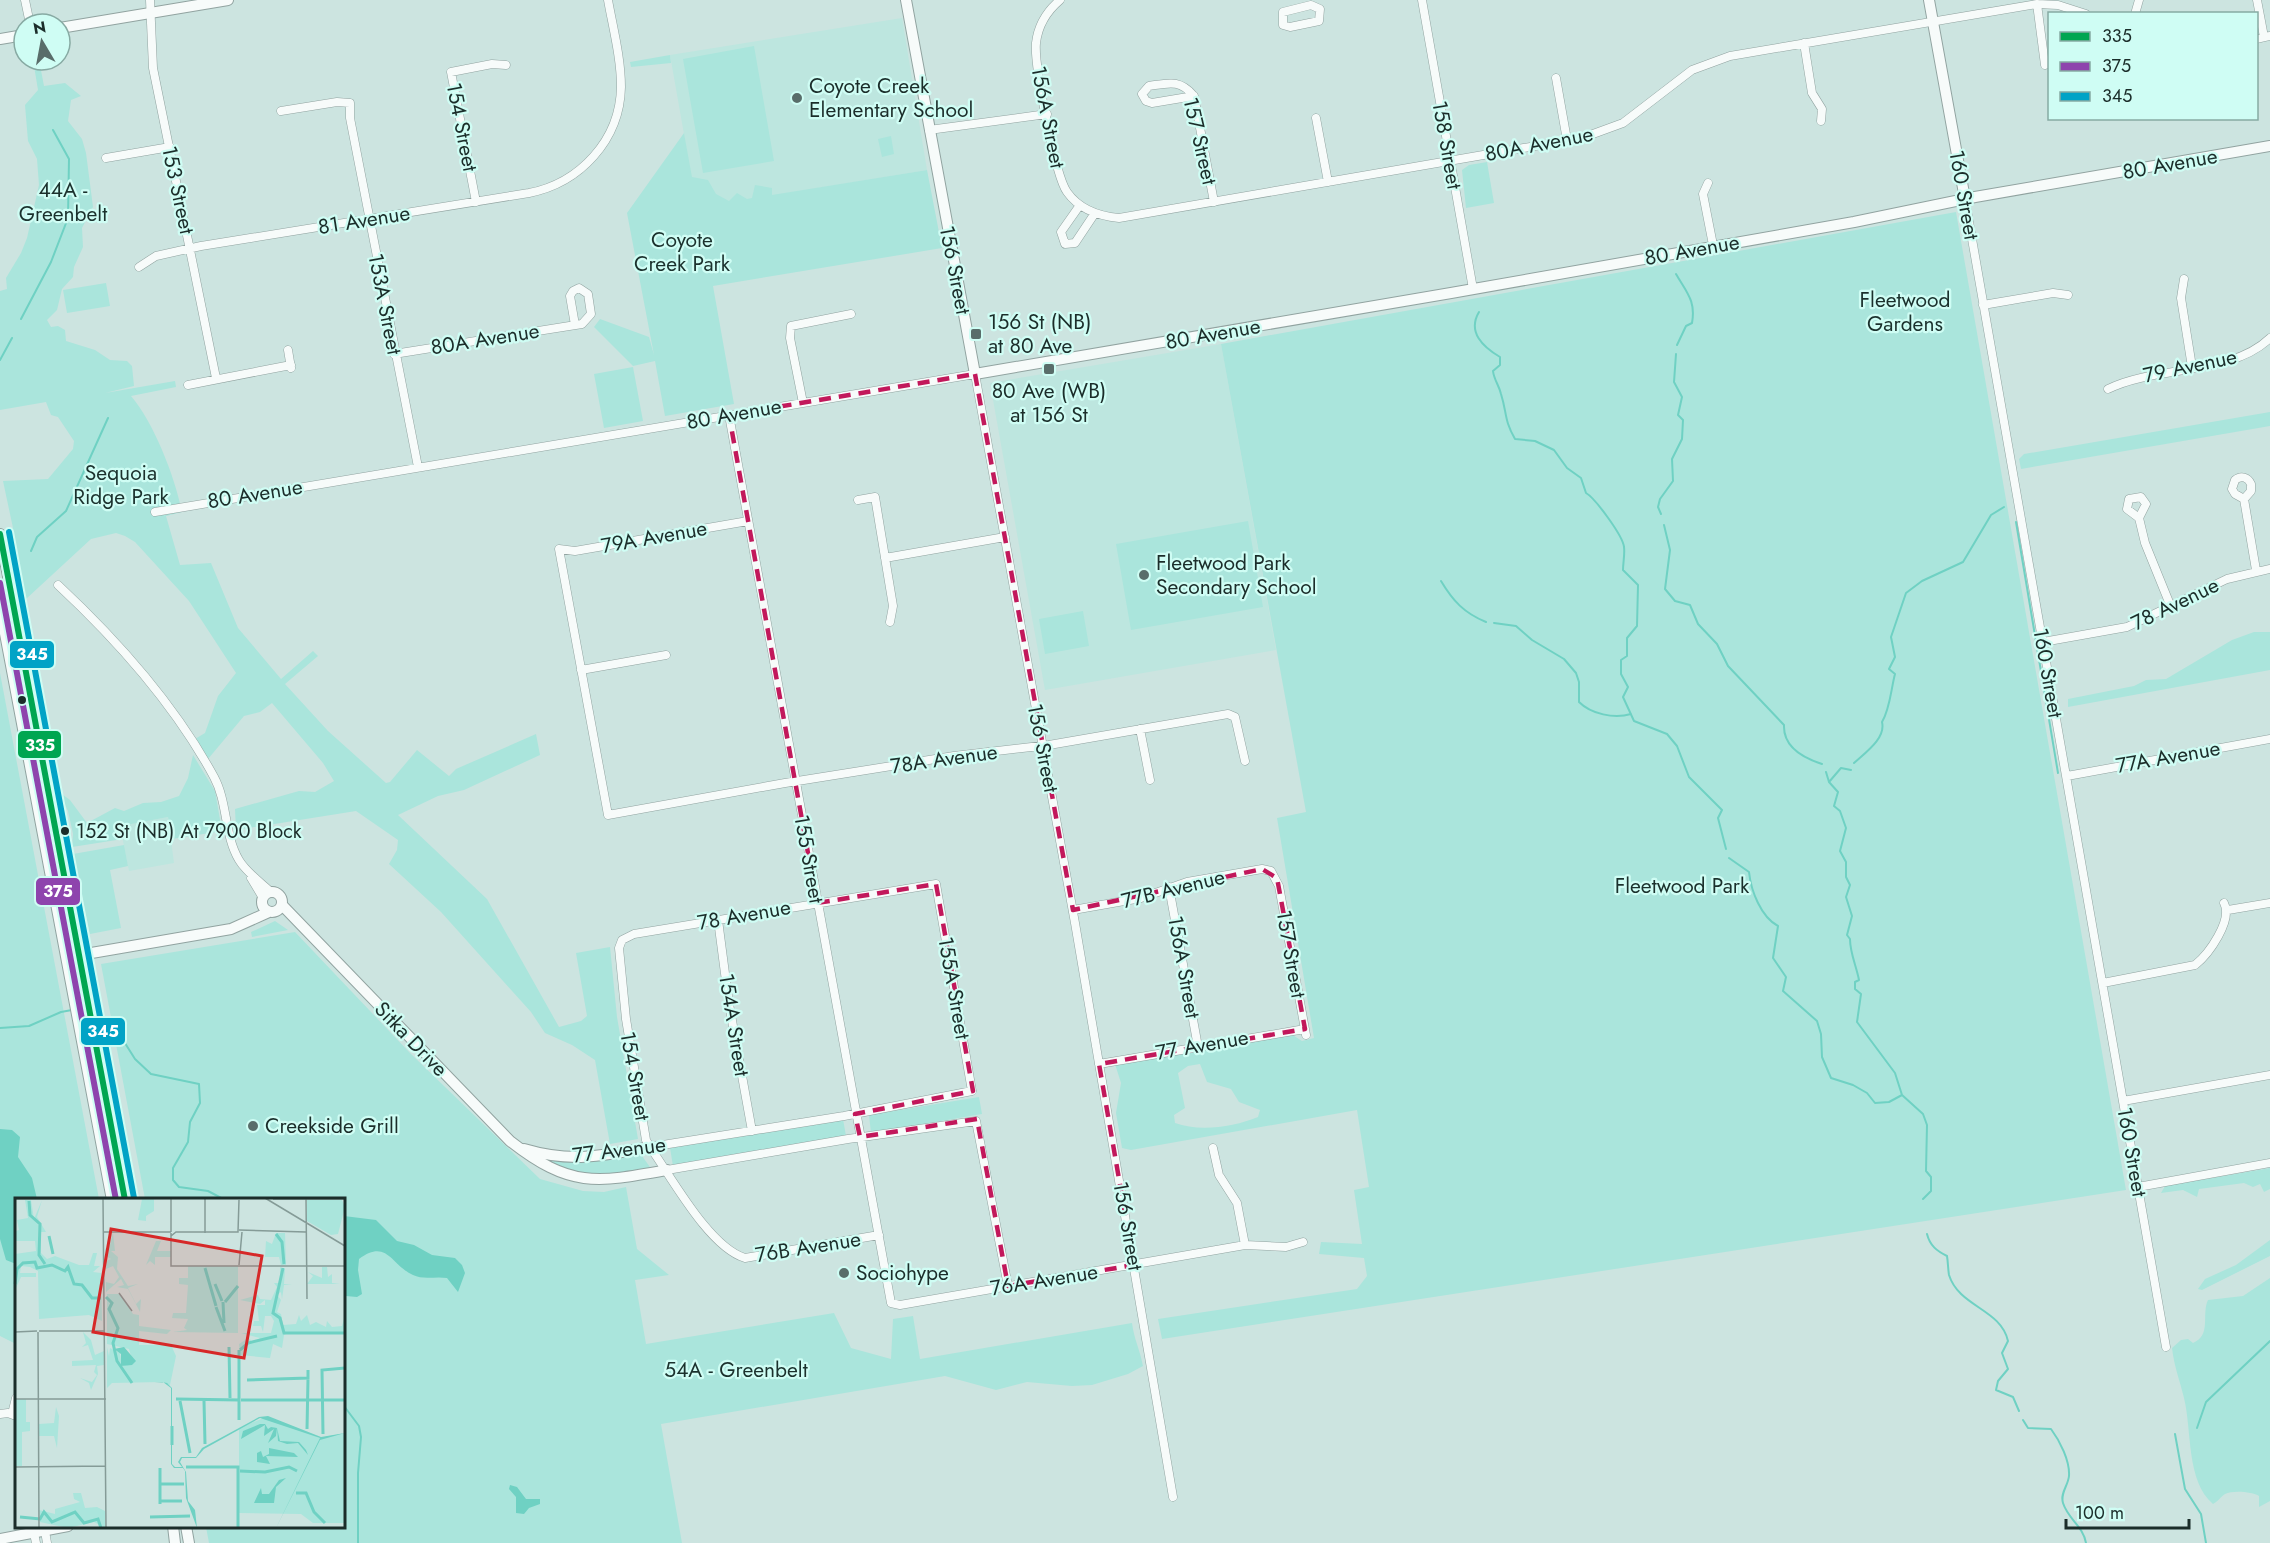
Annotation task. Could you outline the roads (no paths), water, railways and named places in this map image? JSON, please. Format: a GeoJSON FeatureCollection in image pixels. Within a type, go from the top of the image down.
{"type":"FeatureCollection","features":[{"type":"Feature","properties":{"kind":"street","name":"153 Street"},"geometry":{"type":"LineString","coordinates":[[150,0],[153,68],[187,237],[192,249],[216,378]]}},
{"type":"Feature","properties":{"kind":"street"},"geometry":{"type":"LineString","coordinates":[[72,26],[228,0]]}},
{"type":"Feature","properties":{"kind":"street","name":"81 Avenue"},"geometry":{"type":"LineString","coordinates":[[140,267],[156,256],[542,190],[569,178],[585,166],[608,136],[620,95],[620,73],[608,0]]}},
{"type":"Feature","properties":{"kind":"street","name":"156 Street"},"geometry":{"type":"LineString","coordinates":[[906,0],[1072,910],[1173,1497]]}},
{"type":"Feature","properties":{"kind":"street"},"geometry":{"type":"LineString","coordinates":[[1051,3],[1060,0]]}},
{"type":"Feature","properties":{"kind":"street","name":"158 Street"},"geometry":{"type":"LineString","coordinates":[[1422,0],[1473,289]]}},
{"type":"Feature","properties":{"kind":"street","name":"160 Street"},"geometry":{"type":"LineString","coordinates":[[1929,0],[2166,1347]]}},
{"type":"Feature","properties":{"kind":"street"},"geometry":{"type":"LineString","coordinates":[[2257,0],[2263,37]]}},
{"type":"Feature","properties":{"kind":"street"},"geometry":{"type":"LineString","coordinates":[[1310,2],[1320,9],[1319,21],[1290,27],[1283,25],[1283,12],[1310,2]]}},
{"type":"Feature","properties":{"kind":"street","name":"156A Street"},"geometry":{"type":"LineString","coordinates":[[1051,3],[1036,44],[1061,181],[1068,193],[1080,205]]}},
{"type":"Feature","properties":{"kind":"street"},"geometry":{"type":"LineString","coordinates":[[2037,4],[2045,65]]}},
{"type":"Feature","properties":{"kind":"street","name":"80A Avenue"},"geometry":{"type":"LineString","coordinates":[[1080,205],[1095,213],[1126,217],[1567,140],[1596,134],[1623,123],[1701,65],[1730,56],[2037,4],[2058,5],[2080,12]]}},
{"type":"Feature","properties":{"kind":"street"},"geometry":{"type":"LineString","coordinates":[[1804,43],[1812,93],[1822,110],[1821,121]]}},
{"type":"Feature","properties":{"kind":"street","name":"154 Street"},"geometry":{"type":"LineString","coordinates":[[476,202],[451,72],[492,64],[506,65]]}},
{"type":"Feature","properties":{"kind":"street"},"geometry":{"type":"LineString","coordinates":[[1556,78],[1567,140]]}},
{"type":"Feature","properties":{"kind":"street","name":"157 Street"},"geometry":{"type":"LineString","coordinates":[[1194,96],[1152,103],[1143,98],[1143,90],[1146,87],[1182,83],[1194,96],[1214,202]]}},
{"type":"Feature","properties":{"kind":"street","name":"153A Street"},"geometry":{"type":"LineString","coordinates":[[282,111],[338,102],[350,103],[350,118],[394,354],[418,467]]}},
{"type":"Feature","properties":{"kind":"street"},"geometry":{"type":"LineString","coordinates":[[929,130],[1047,114]]}},
{"type":"Feature","properties":{"kind":"street"},"geometry":{"type":"LineString","coordinates":[[1316,118],[1328,182]]}},
{"type":"Feature","properties":{"kind":"street"},"geometry":{"type":"LineString","coordinates":[[106,158],[170,147]]}},
{"type":"Feature","properties":{"kind":"street","name":"80 Avenue"},"geometry":{"type":"LineString","coordinates":[[155,512],[1473,289],[1854,222],[1965,199],[2270,147]]}},
{"type":"Feature","properties":{"kind":"street"},"geometry":{"type":"LineString","coordinates":[[1708,183],[1704,194],[1713,245]]}},
{"type":"Feature","properties":{"kind":"street"},"geometry":{"type":"LineString","coordinates":[[1080,205],[1061,232],[1065,244],[1075,243],[1095,213]]}},
{"type":"Feature","properties":{"kind":"street"},"geometry":{"type":"LineString","coordinates":[[2184,279],[2181,298],[2192,367]]}},
{"type":"Feature","properties":{"kind":"street"},"geometry":{"type":"LineString","coordinates":[[579,288],[588,294],[591,314],[587,322],[575,325],[570,296],[579,288]]}},
{"type":"Feature","properties":{"kind":"street"},"geometry":{"type":"LineString","coordinates":[[1983,305],[2053,293],[2068,295]]}},
{"type":"Feature","properties":{"kind":"street"},"geometry":{"type":"LineString","coordinates":[[803,403],[790,338],[791,326],[851,314]]}},
{"type":"Feature","properties":{"kind":"street","name":"80A Avenue"},"geometry":{"type":"LineString","coordinates":[[394,354],[575,325]]}},
{"type":"Feature","properties":{"kind":"street","name":"79 Avenue"},"geometry":{"type":"LineString","coordinates":[[2108,389],[2132,378],[2244,355],[2270,338]]}},
{"type":"Feature","properties":{"kind":"street"},"geometry":{"type":"LineString","coordinates":[[188,385],[216,378],[291,367],[288,350]]}},
{"type":"Feature","properties":{"kind":"street","name":"155 Street"},"geometry":{"type":"LineString","coordinates":[[729,415],[891,1303]]}},
{"type":"Feature","properties":{"kind":"street"},"geometry":{"type":"LineString","coordinates":[[858,500],[875,497],[893,606],[890,622]]}},
{"type":"Feature","properties":{"kind":"street"},"geometry":{"type":"LineString","coordinates":[[2244,499],[2256,570]]}},
{"type":"Feature","properties":{"kind":"street"},"geometry":{"type":"LineString","coordinates":[[2139,518],[2145,543],[2171,607]]}},
{"type":"Feature","properties":{"kind":"street","name":"79A Avenue"},"geometry":{"type":"LineString","coordinates":[[581,670],[559,549],[575,550],[748,522]]}},
{"type":"Feature","properties":{"kind":"street"},"geometry":{"type":"LineString","coordinates":[[0,534],[125,1198]]}},
{"type":"Feature","properties":{"kind":"street"},"geometry":{"type":"LineString","coordinates":[[885,558],[1005,537]]}},
{"type":"Feature","properties":{"kind":"street","name":"78 Avenue"},"geometry":{"type":"LineString","coordinates":[[2043,642],[2127,627],[2227,579],[2256,570],[2270,569]]}},
{"type":"Feature","properties":{"kind":"street"},"geometry":{"type":"LineString","coordinates":[[58,585],[97,621],[128,656],[191,740],[219,787],[235,853],[270,904],[239,926],[66,957]]}},
{"type":"Feature","properties":{"kind":"street"},"geometry":{"type":"LineString","coordinates":[[0,607],[111,1198]]}},
{"type":"Feature","properties":{"kind":"street"},"geometry":{"type":"LineString","coordinates":[[581,670],[666,656]]}},
{"type":"Feature","properties":{"kind":"street","name":"78A Avenue"},"geometry":{"type":"LineString","coordinates":[[581,670],[608,815],[795,781],[954,756],[1042,746],[1228,714],[1235,717],[1238,725],[1245,762]]}},
{"type":"Feature","properties":{"kind":"street"},"geometry":{"type":"LineString","coordinates":[[1140,729],[1150,780]]}},
{"type":"Feature","properties":{"kind":"street","name":"77A Avenue"},"geometry":{"type":"LineString","coordinates":[[2067,776],[2270,739]]}},
{"type":"Feature","properties":{"kind":"street","name":"77B Avenue"},"geometry":{"type":"LineString","coordinates":[[1072,910],[1141,898],[1170,887],[1262,869],[1274,873]]}},
{"type":"Feature","properties":{"kind":"street","name":"157 Street"},"geometry":{"type":"LineString","coordinates":[[1274,873],[1279,886],[1305,1032]]}},
{"type":"Feature","properties":{"kind":"street","name":"78 Avenue"},"geometry":{"type":"LineString","coordinates":[[625,938],[718,920],[936,884]]}},
{"type":"Feature","properties":{"kind":"street","name":"155A Street"},"geometry":{"type":"LineString","coordinates":[[936,884],[972,1091]]}},
{"type":"Feature","properties":{"kind":"street","name":"156A Street"},"geometry":{"type":"LineString","coordinates":[[1170,887],[1198,1047]]}},
{"type":"Feature","properties":{"kind":"street"},"geometry":{"type":"LineString","coordinates":[[2103,983],[2195,965],[2202,959],[2226,920],[2226,907],[2270,903]]}},
{"type":"Feature","properties":{"kind":"street","name":"Sitka Drive"},"geometry":{"type":"LineString","coordinates":[[270,904],[304,930],[518,1147]]}},
{"type":"Feature","properties":{"kind":"street","name":"154A Street"},"geometry":{"type":"LineString","coordinates":[[718,920],[729,1004],[752,1131]]}},
{"type":"Feature","properties":{"kind":"street","name":"154 Street"},"geometry":{"type":"LineString","coordinates":[[625,938],[619,951],[624,1010],[646,1140],[711,1233],[738,1256]]}},
{"type":"Feature","properties":{"kind":"street","name":"77 Avenue"},"geometry":{"type":"LineString","coordinates":[[1099,1064],[1305,1032]]}},
{"type":"Feature","properties":{"kind":"street"},"geometry":{"type":"LineString","coordinates":[[2123,1101],[2270,1075]]}},
{"type":"Feature","properties":{"kind":"street","name":"77 Avenue"},"geometry":{"type":"LineString","coordinates":[[518,1147],[555,1157],[581,1159],[855,1114],[972,1091]]}},
{"type":"Feature","properties":{"kind":"street","name":"77 Avenue"},"geometry":{"type":"LineString","coordinates":[[518,1147],[548,1167],[582,1179],[612,1180],[860,1137],[976,1121],[1008,1287]]}},
{"type":"Feature","properties":{"kind":"street"},"geometry":{"type":"LineString","coordinates":[[1213,1148],[1219,1175],[1237,1203],[1245,1245]]}},
{"type":"Feature","properties":{"kind":"street"},"geometry":{"type":"LineString","coordinates":[[2138,1187],[2270,1163]]}},
{"type":"Feature","properties":{"kind":"street","name":"76B Avenue"},"geometry":{"type":"LineString","coordinates":[[738,1256],[752,1257],[879,1235]]}},
{"type":"Feature","properties":{"kind":"street","name":"76A Avenue"},"geometry":{"type":"LineString","coordinates":[[891,1303],[900,1305],[1245,1245],[1287,1247],[1304,1242]]}},
{"type":"Feature","properties":{"kind":"street"},"geometry":{"type":"LineString","coordinates":[[0,1414],[14,1415]]}},
{"type":"Feature","properties":{"kind":"street"},"geometry":{"type":"LineString","coordinates":[[0,1539],[64,1528]]}},
{"type":"Feature","properties":{"kind":"street"},"geometry":{"type":"LineString","coordinates":[[173,1528],[176,1543]]}},
{"type":"Feature","properties":{"kind":"street"},"geometry":{"type":"LineString","coordinates":[[186,1528],[189,1543]]}},
{"type":"Feature","properties":{"kind":"street"},"geometry":{"type":"LineString","coordinates":[[39,1533],[47,1543]]}},
{"type":"Feature","properties":{"kind":"waterway"},"geometry":{"type":"LineString","coordinates":[[21,319],[51,262],[68,218],[69,159],[53,130]]}},
{"type":"Feature","properties":{"kind":"waterway"},"geometry":{"type":"LineString","coordinates":[[1676,274],[1690,297],[1693,309],[1692,323],[1686,326],[1677,345]]}},
{"type":"Feature","properties":{"kind":"waterway"},"geometry":{"type":"LineString","coordinates":[[1479,312],[1476,319],[1476,332],[1483,344],[1500,357],[1500,365],[1493,371],[1509,427],[1515,439],[1535,441],[1554,450],[1567,468],[1581,478],[1586,493],[1596,502],[1619,535],[1624,550],[1623,570],[1638,585],[1637,626],[1627,638],[1627,656],[1621,660],[1621,674],[1628,687],[1623,697],[1634,721],[1667,734],[1677,746],[1689,777],[1722,810],[1718,818],[1726,849]]}},
{"type":"Feature","properties":{"kind":"waterway"},"geometry":{"type":"LineString","coordinates":[[0,360],[12,338]]}},
{"type":"Feature","properties":{"kind":"waterway"},"geometry":{"type":"LineString","coordinates":[[1661,514],[1658,507],[1660,499],[1673,481],[1672,459],[1682,439],[1683,420],[1678,415],[1682,397],[1674,382],[1676,354]]}},
{"type":"Feature","properties":{"kind":"waterway"},"geometry":{"type":"LineString","coordinates":[[31,551],[37,537],[66,511],[108,418]]}},
{"type":"Feature","properties":{"kind":"waterway"},"geometry":{"type":"LineString","coordinates":[[1854,763],[1881,734],[1895,674],[1889,669],[1895,657],[1891,637],[1906,593],[1922,581],[1963,562],[1991,515],[2004,507]]}},
{"type":"Feature","properties":{"kind":"waterway"},"geometry":{"type":"LineString","coordinates":[[2016,522],[2058,773]]}},
{"type":"Feature","properties":{"kind":"waterway"},"geometry":{"type":"LineString","coordinates":[[1664,525],[1670,550],[1665,589],[1675,601],[1690,605],[1698,624],[1717,644],[1728,666],[1784,725],[1787,740],[1795,750],[1822,764]]}},
{"type":"Feature","properties":{"kind":"waterway"},"geometry":{"type":"LineString","coordinates":[[1441,581],[1460,606],[1471,615],[1486,622]]}},
{"type":"Feature","properties":{"kind":"waterway"},"geometry":{"type":"LineString","coordinates":[[1494,623],[1516,626],[1532,640],[1564,659],[1576,673],[1579,682],[1579,702],[1590,710],[1610,716],[1631,714]]}},
{"type":"Feature","properties":{"kind":"waterway"},"geometry":{"type":"LineString","coordinates":[[1829,782],[1841,768],[1851,770]]}},
{"type":"Feature","properties":{"kind":"waterway"},"geometry":{"type":"LineString","coordinates":[[1826,772],[1829,782],[1838,792],[1834,806],[1840,811],[1846,828],[1840,851],[1846,862],[1846,877],[1850,885],[1846,897],[1852,916],[1847,935],[1850,939],[1859,980],[1855,982],[1855,989],[1861,994],[1857,1022],[1895,1073],[1902,1095]]}},
{"type":"Feature","properties":{"kind":"waterway"},"geometry":{"type":"LineString","coordinates":[[1729,858],[1749,872],[1758,903],[1772,922],[1778,926],[1773,958],[1786,977],[1783,991],[1817,1021],[1821,1034],[1822,1057],[1831,1078],[1853,1085],[1867,1093],[1875,1103],[1889,1102],[1902,1095],[1923,1114],[1927,1125],[1926,1171],[1931,1177],[1931,1191],[1923,1199]]}},
{"type":"Feature","properties":{"kind":"waterway"},"geometry":{"type":"LineString","coordinates":[[92,1009],[96,1009],[118,1032],[135,1059],[151,1074],[199,1084],[200,1103],[190,1122],[188,1142],[173,1168],[173,1180],[179,1187],[208,1191],[221,1198]]}},
{"type":"Feature","properties":{"kind":"waterway"},"geometry":{"type":"LineString","coordinates":[[0,1028],[29,1026],[61,1012],[72,1010]]}},
{"type":"Feature","properties":{"kind":"waterway"},"geometry":{"type":"LineString","coordinates":[[1927,1234],[1934,1248],[1947,1256],[1949,1275],[1954,1286],[1970,1302],[1989,1314],[2004,1330],[2008,1341],[2002,1353],[2008,1369],[1998,1381],[1996,1390],[2013,1397],[2019,1411]]}},
{"type":"Feature","properties":{"kind":"waterway"},"geometry":{"type":"LineString","coordinates":[[2197,1428],[2206,1402],[2270,1341]]}},
{"type":"Feature","properties":{"kind":"waterway"},"geometry":{"type":"LineString","coordinates":[[345,1407],[359,1426],[361,1437],[358,1473],[358,1543]]}},
{"type":"Feature","properties":{"kind":"waterway"},"geometry":{"type":"LineString","coordinates":[[2023,1420],[2028,1428],[2051,1429],[2061,1445],[2069,1470],[2063,1503],[2068,1514],[2082,1532],[2086,1543]]}},
{"type":"Feature","properties":{"kind":"waterway"},"geometry":{"type":"LineString","coordinates":[[2175,1434],[2185,1489],[2201,1514],[2206,1543]]}},
{"type":"Feature","properties":{"kind":"place","name":"Coyote Creek Elementary School"},"geometry":{"type":"Point","coordinates":[797,98]}},
{"type":"Feature","properties":{"kind":"place","name":"156 St (NB) at 80 Ave"},"geometry":{"type":"Point","coordinates":[976,334]}},
{"type":"Feature","properties":{"kind":"place","name":"80 Ave (WB) at 156 St"},"geometry":{"type":"Point","coordinates":[1049,369]}},
{"type":"Feature","properties":{"kind":"place","name":"Fleetwood Park Secondary School"},"geometry":{"type":"Point","coordinates":[1144,575]}},
{"type":"Feature","properties":{"kind":"place","name":"152 St (NB) At 7900 Block"},"geometry":{"type":"Point","coordinates":[65,831]}},
{"type":"Feature","properties":{"kind":"place","name":"Creekside Grill"},"geometry":{"type":"Point","coordinates":[253,1126]}},
{"type":"Feature","properties":{"kind":"place","name":"Sociohype"},"geometry":{"type":"Point","coordinates":[844,1273]}},
{"type":"Feature","properties":{"kind":"park label","name":"44A - Greenbelt"},"geometry":{"type":"Point","coordinates":[63,202]}},
{"type":"Feature","properties":{"kind":"park label","name":"Coyote Creek Park"},"geometry":{"type":"Point","coordinates":[682,252]}},
{"type":"Feature","properties":{"kind":"park label","name":"Fleetwood Gardens"},"geometry":{"type":"Point","coordinates":[1905,312]}},
{"type":"Feature","properties":{"kind":"park label","name":"Sequoia Ridge Park"},"geometry":{"type":"Point","coordinates":[121,485]}},
{"type":"Feature","properties":{"kind":"park label","name":"Fleetwood Park"},"geometry":{"type":"Point","coordinates":[1682,886]}},
{"type":"Feature","properties":{"kind":"park label","name":"54A - Greenbelt"},"geometry":{"type":"Point","coordinates":[736,1370]}}]}
